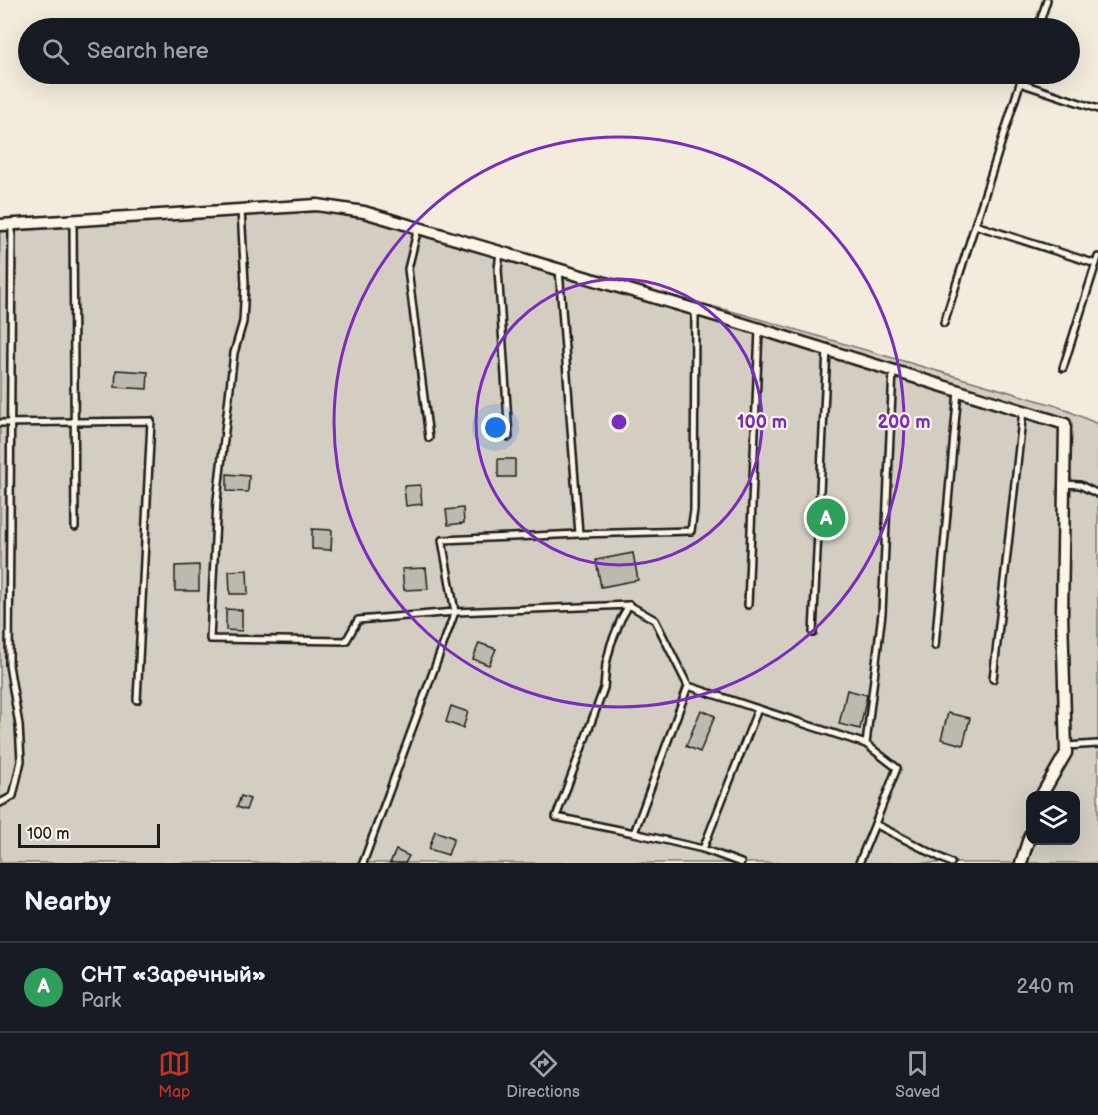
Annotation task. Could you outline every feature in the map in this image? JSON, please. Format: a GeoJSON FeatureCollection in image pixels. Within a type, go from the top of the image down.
{"type":"FeatureCollection","features":[{"type":"Feature","properties":{"kind":"street"},"geometry":{"type":"LineString","coordinates":[[0,225],[317,205],[364,212],[695,309],[1065,424],[1062,615],[1066,753],[1043,791]]}},
{"type":"Feature","properties":{"kind":"street"},"geometry":{"type":"LineString","coordinates":[[1021,863],[1027,845]]}},
{"type":"Feature","properties":{"kind":"lane"},"geometry":{"type":"LineString","coordinates":[[1041,18],[1047,0]]}},
{"type":"Feature","properties":{"kind":"lane"},"geometry":{"type":"LineString","coordinates":[[944,323],[1020,84]]}},
{"type":"Feature","properties":{"kind":"lane"},"geometry":{"type":"LineString","coordinates":[[1023,84],[1098,109]]}},
{"type":"Feature","properties":{"kind":"lane"},"geometry":{"type":"LineString","coordinates":[[241,209],[245,284],[243,322],[234,353],[217,500],[210,639],[346,641],[358,620],[454,612],[629,604],[655,620],[688,686],[866,744],[897,768],[859,863]]}},
{"type":"Feature","properties":{"kind":"lane"},"geometry":{"type":"LineString","coordinates":[[73,221],[75,527]]}},
{"type":"Feature","properties":{"kind":"lane"},"geometry":{"type":"LineString","coordinates":[[0,803],[14,796],[21,760],[19,725],[9,665],[12,224]]}},
{"type":"Feature","properties":{"kind":"lane"},"geometry":{"type":"LineString","coordinates":[[975,225],[1096,264]]}},
{"type":"Feature","properties":{"kind":"lane"},"geometry":{"type":"LineString","coordinates":[[418,228],[408,269],[429,438]]}},
{"type":"Feature","properties":{"kind":"lane"},"geometry":{"type":"LineString","coordinates":[[500,252],[498,269],[509,437]]}},
{"type":"Feature","properties":{"kind":"lane"},"geometry":{"type":"LineString","coordinates":[[1063,368],[1098,257]]}},
{"type":"Feature","properties":{"kind":"lane"},"geometry":{"type":"LineString","coordinates":[[559,269],[579,534]]}},
{"type":"Feature","properties":{"kind":"lane"},"geometry":{"type":"LineString","coordinates":[[363,863],[454,612],[442,540],[691,531],[694,510],[695,309]]}},
{"type":"Feature","properties":{"kind":"lane"},"geometry":{"type":"LineString","coordinates":[[748,605],[759,329]]}},
{"type":"Feature","properties":{"kind":"lane"},"geometry":{"type":"LineString","coordinates":[[813,633],[826,350]]}},
{"type":"Feature","properties":{"kind":"lane"},"geometry":{"type":"LineString","coordinates":[[866,744],[882,613],[893,370]]}},
{"type":"Feature","properties":{"kind":"lane"},"geometry":{"type":"LineString","coordinates":[[934,646],[958,391]]}},
{"type":"Feature","properties":{"kind":"lane"},"geometry":{"type":"LineString","coordinates":[[993,679],[1023,411]]}},
{"type":"Feature","properties":{"kind":"lane"},"geometry":{"type":"LineString","coordinates":[[0,423],[151,421],[136,700]]}},
{"type":"Feature","properties":{"kind":"lane"},"geometry":{"type":"LineString","coordinates":[[1064,484],[1080,485],[1098,494]]}},
{"type":"Feature","properties":{"kind":"lane"},"geometry":{"type":"LineString","coordinates":[[629,604],[611,644],[604,688],[556,817],[703,849],[741,863]]}},
{"type":"Feature","properties":{"kind":"lane"},"geometry":{"type":"LineString","coordinates":[[634,833],[688,686]]}},
{"type":"Feature","properties":{"kind":"lane"},"geometry":{"type":"LineString","coordinates":[[703,849],[758,709]]}},
{"type":"Feature","properties":{"kind":"lane"},"geometry":{"type":"LineString","coordinates":[[1066,747],[1098,744]]}},
{"type":"Feature","properties":{"kind":"lane"},"geometry":{"type":"LineString","coordinates":[[875,824],[951,863]]}},
{"type":"Feature","properties":{"kind":"shaded area"},"geometry":{"type":"Polygon","coordinates":[[[336,207],[742,314],[1057,406],[1098,424],[1098,863],[0,863],[0,232],[336,207]]]}},
{"type":"Feature","properties":{"kind":"building"},"geometry":{"type":"Polygon","coordinates":[[[116,370],[148,372],[147,389],[115,387],[116,370]]]}},
{"type":"Feature","properties":{"kind":"building"},"geometry":{"type":"Polygon","coordinates":[[[498,459],[515,459],[515,477],[498,477],[498,459]]]}},
{"type":"Feature","properties":{"kind":"building"},"geometry":{"type":"Polygon","coordinates":[[[227,474],[249,476],[248,492],[227,491],[227,474]]]}},
{"type":"Feature","properties":{"kind":"building"},"geometry":{"type":"Polygon","coordinates":[[[420,485],[422,504],[406,506],[404,486],[420,485]]]}},
{"type":"Feature","properties":{"kind":"building"},"geometry":{"type":"Polygon","coordinates":[[[463,508],[464,523],[448,525],[446,510],[463,508]]]}},
{"type":"Feature","properties":{"kind":"building"},"geometry":{"type":"Polygon","coordinates":[[[312,529],[332,530],[331,550],[312,549],[312,529]]]}},
{"type":"Feature","properties":{"kind":"building"},"geometry":{"type":"Polygon","coordinates":[[[633,553],[638,580],[601,587],[596,560],[633,553]]]}},
{"type":"Feature","properties":{"kind":"building"},"geometry":{"type":"Polygon","coordinates":[[[199,565],[199,591],[175,591],[175,566],[199,565]]]}},
{"type":"Feature","properties":{"kind":"building"},"geometry":{"type":"Polygon","coordinates":[[[426,568],[428,589],[404,590],[402,569],[426,568]]]}},
{"type":"Feature","properties":{"kind":"building"},"geometry":{"type":"Polygon","coordinates":[[[247,570],[248,594],[230,594],[229,571],[247,570]]]}},
{"type":"Feature","properties":{"kind":"building"},"geometry":{"type":"Polygon","coordinates":[[[226,609],[242,610],[242,631],[226,630],[226,609]]]}},
{"type":"Feature","properties":{"kind":"building"},"geometry":{"type":"Polygon","coordinates":[[[479,643],[496,649],[489,665],[473,659],[479,643]]]}},
{"type":"Feature","properties":{"kind":"building"},"geometry":{"type":"Polygon","coordinates":[[[847,690],[867,695],[860,729],[839,724],[847,690]]]}},
{"type":"Feature","properties":{"kind":"building"},"geometry":{"type":"Polygon","coordinates":[[[451,706],[468,712],[463,728],[446,722],[451,706]]]}},
{"type":"Feature","properties":{"kind":"building"},"geometry":{"type":"Polygon","coordinates":[[[701,710],[715,716],[700,752],[686,746],[701,710]]]}},
{"type":"Feature","properties":{"kind":"building"},"geometry":{"type":"Polygon","coordinates":[[[948,713],[970,718],[963,745],[941,739],[948,713]]]}},
{"type":"Feature","properties":{"kind":"building"},"geometry":{"type":"Polygon","coordinates":[[[241,796],[250,799],[246,810],[237,807],[241,796]]]}},
{"type":"Feature","properties":{"kind":"building"},"geometry":{"type":"Polygon","coordinates":[[[435,831],[454,838],[448,855],[429,849],[435,831]]]}},
{"type":"Feature","properties":{"kind":"building"},"geometry":{"type":"Polygon","coordinates":[[[396,850],[409,856],[405,863],[390,863],[396,850]]]}},
{"type":"Feature","properties":{"kind":"place","name":"СНТ «Заречный»"},"geometry":{"type":"Point","coordinates":[826,518]}}]}
